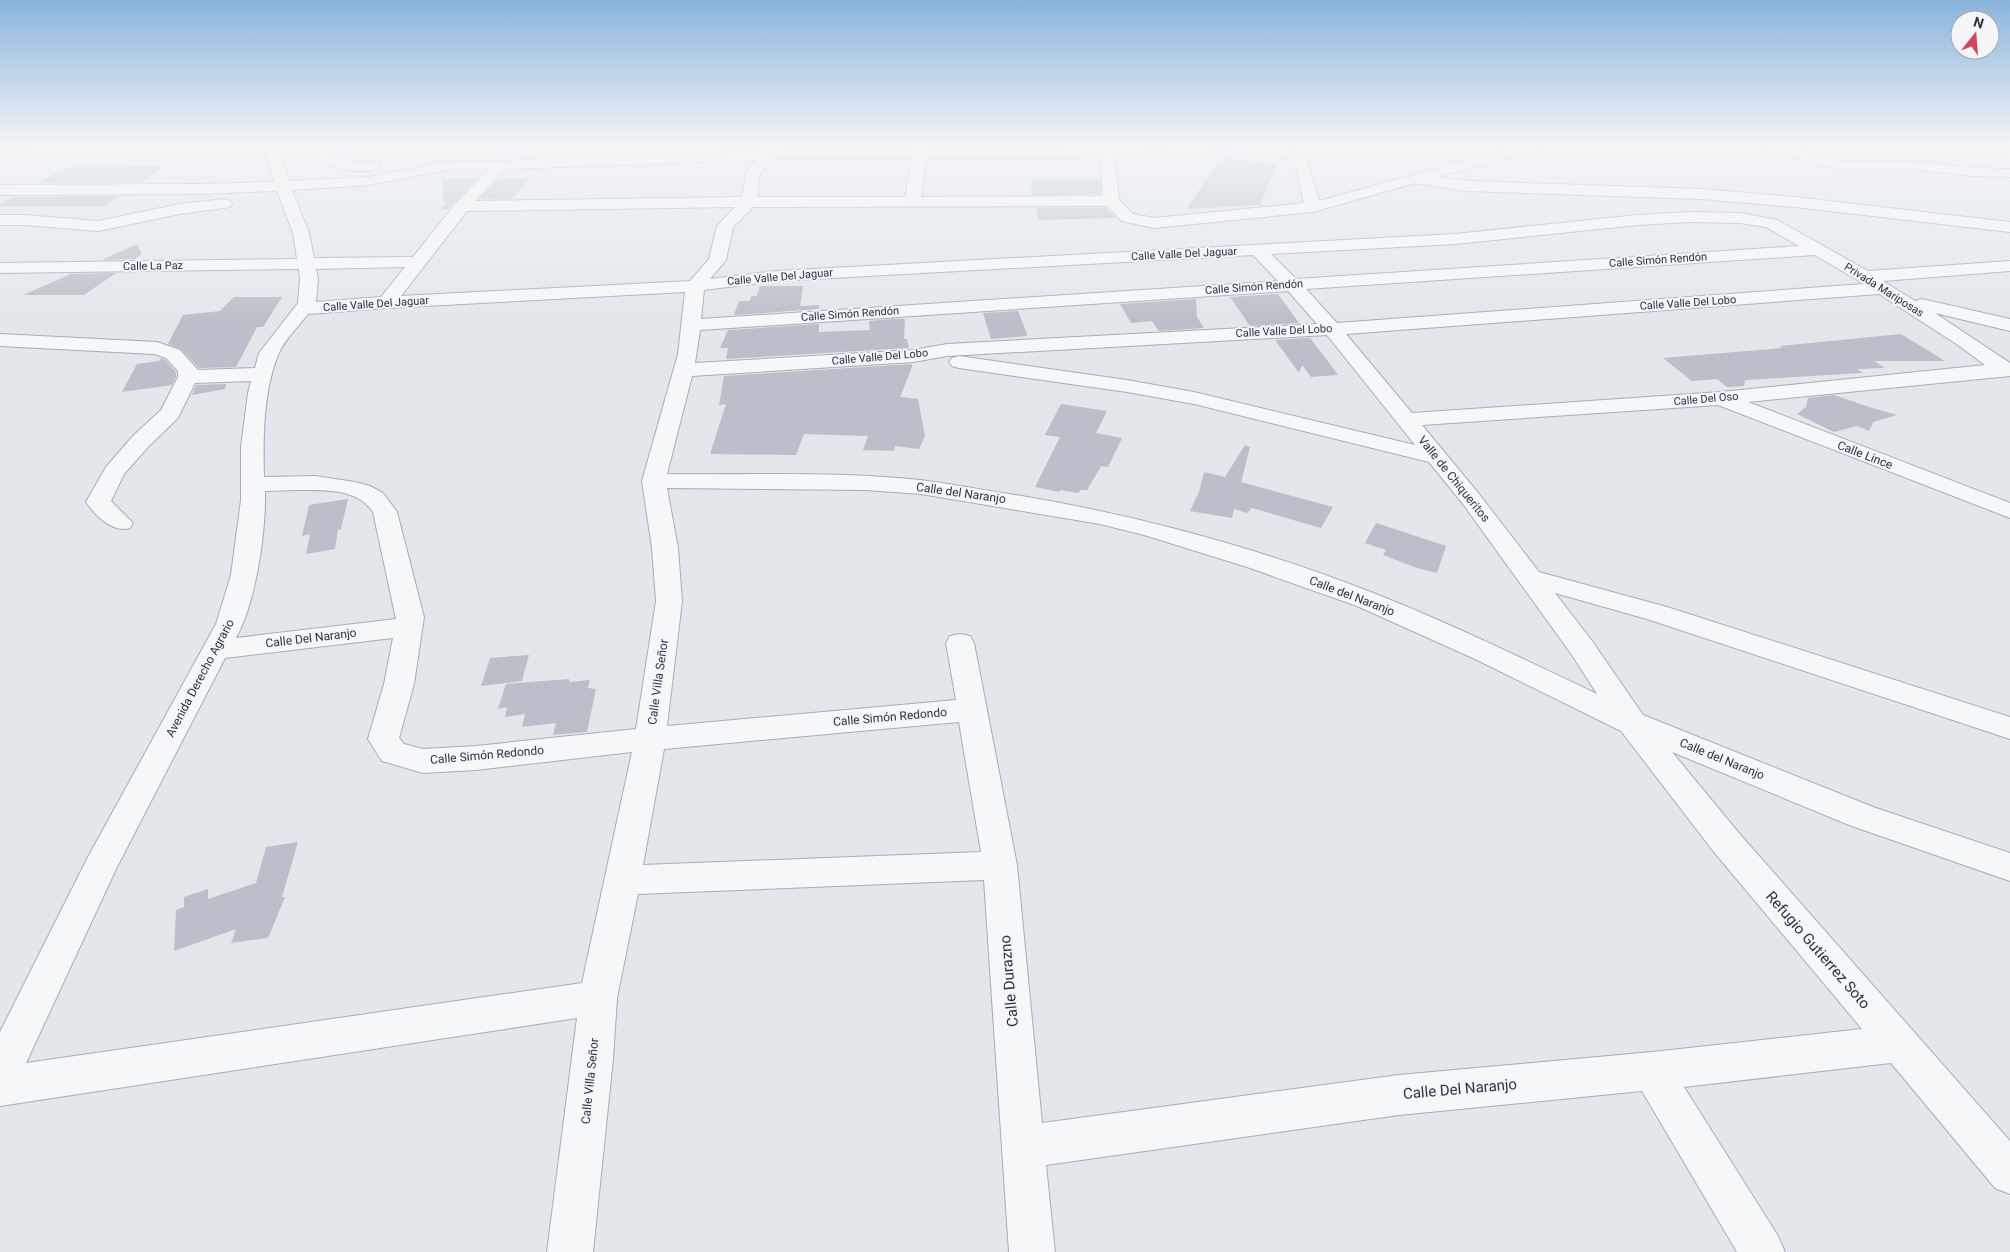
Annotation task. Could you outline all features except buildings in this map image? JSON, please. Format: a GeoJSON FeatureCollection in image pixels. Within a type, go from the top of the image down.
{"type":"FeatureCollection","features":[{"type":"Feature","properties":{"kind":"street"},"geometry":{"type":"LineString","coordinates":[[0,220],[25,220],[98,226],[214,203]]}},
{"type":"Feature","properties":{"kind":"street","name":"Avenida Derecho Agrario"},"geometry":{"type":"LineString","coordinates":[[0,1074],[100,868],[230,624],[244,575],[253,500],[252,447],[258,393],[269,353],[307,303],[309,279],[301,233],[289,203]]}},
{"type":"Feature","properties":{"kind":"street"},"geometry":{"type":"LineString","coordinates":[[387,302],[464,203]]}},
{"type":"Feature","properties":{"kind":"street"},"geometry":{"type":"LineString","coordinates":[[462,206],[647,203]]}},
{"type":"Feature","properties":{"kind":"street"},"geometry":{"type":"LineString","coordinates":[[694,286],[717,260],[725,226],[748,203]]}},
{"type":"Feature","properties":{"kind":"street"},"geometry":{"type":"LineString","coordinates":[[1113,203],[1128,218],[1154,223],[1314,207],[1327,203]]}},
{"type":"Feature","properties":{"kind":"street"},"geometry":{"type":"LineString","coordinates":[[1807,203],[2010,227]]}},
{"type":"Feature","properties":{"kind":"street","name":"Privada Mariposas"},"geometry":{"type":"LineString","coordinates":[[1257,250],[1455,239],[1638,220],[1690,217],[1755,220],[1772,223],[1865,276],[2008,370]]}},
{"type":"Feature","properties":{"kind":"street","name":"Calle Valle Del Jaguar"},"geometry":{"type":"LineString","coordinates":[[303,309],[387,302],[694,286],[777,276],[1257,250]]}},
{"type":"Feature","properties":{"kind":"street","name":"Valle de Chiqueritos"},"geometry":{"type":"LineString","coordinates":[[1257,250],[1292,284],[1332,329],[1436,457],[1530,578],[1632,722]]}},
{"type":"Feature","properties":{"kind":"street","name":"Calle Simón Rendón"},"geometry":{"type":"LineString","coordinates":[[691,325],[941,316],[1292,284],[1818,250]]}},
{"type":"Feature","properties":{"kind":"street","name":"Calle La Paz"},"geometry":{"type":"LineString","coordinates":[[0,268],[418,262]]}},
{"type":"Feature","properties":{"kind":"street"},"geometry":{"type":"LineString","coordinates":[[1865,276],[2010,266]]}},
{"type":"Feature","properties":{"kind":"street"},"geometry":{"type":"LineString","coordinates":[[907,269],[941,316]]}},
{"type":"Feature","properties":{"kind":"street","name":"Calle Villa Señor"},"geometry":{"type":"LineString","coordinates":[[570,1252],[593,1059],[598,998],[650,739],[669,601],[665,548],[654,480],[688,354],[694,286]]}},
{"type":"Feature","properties":{"kind":"street","name":"Calle Valle Del Lobo"},"geometry":{"type":"LineString","coordinates":[[684,370],[913,356],[941,316],[1332,329],[1884,288]]}},
{"type":"Feature","properties":{"kind":"street"},"geometry":{"type":"LineString","coordinates":[[1903,301],[2010,325]]}},
{"type":"Feature","properties":{"kind":"street"},"geometry":{"type":"LineString","coordinates":[[1965,341],[2010,337]]}},
{"type":"Feature","properties":{"kind":"street"},"geometry":{"type":"LineString","coordinates":[[0,340],[157,348],[174,354],[188,370],[188,377],[170,413],[141,441],[114,472],[98,502],[121,523]]}},
{"type":"Feature","properties":{"kind":"street"},"geometry":{"type":"LineString","coordinates":[[913,356],[1127,386],[1194,398],[1436,457]]}},
{"type":"Feature","properties":{"kind":"street","name":"Calle Del Oso"},"geometry":{"type":"LineString","coordinates":[[1406,420],[1721,398],[2008,370]]}},
{"type":"Feature","properties":{"kind":"street"},"geometry":{"type":"LineString","coordinates":[[188,377],[263,374]]}},
{"type":"Feature","properties":{"kind":"street","name":"Calle Lince"},"geometry":{"type":"LineString","coordinates":[[1721,398],[2010,511]]}},
{"type":"Feature","properties":{"kind":"street","name":"Calle del Naranjo"},"geometry":{"type":"LineString","coordinates":[[654,480],[866,483],[922,487],[1035,505],[1153,530],[1256,561],[1366,600],[1485,652],[1632,722],[1861,816],[2010,867]]}},
{"type":"Feature","properties":{"kind":"street","name":"Calle Simón Redondo"},"geometry":{"type":"LineString","coordinates":[[253,484],[337,485],[360,490],[374,497],[385,512],[410,617],[399,684],[382,739],[393,753],[423,761],[467,758],[956,711],[972,712]]}},
{"type":"Feature","properties":{"kind":"street"},"geometry":{"type":"LineString","coordinates":[[1530,578],[1657,613],[2010,728]]}},
{"type":"Feature","properties":{"kind":"street","name":"Calle Del Naranjo"},"geometry":{"type":"LineString","coordinates":[[215,650],[408,627]]}},
{"type":"Feature","properties":{"kind":"street","name":"Calle Durazno"},"geometry":{"type":"LineString","coordinates":[[960,643],[1000,865],[1032,1252]]}},
{"type":"Feature","properties":{"kind":"street","name":"Refugio Gutierrez Soto"},"geometry":{"type":"LineString","coordinates":[[1632,722],[1726,842],[2010,1172]]}},
{"type":"Feature","properties":{"kind":"street"},"geometry":{"type":"LineString","coordinates":[[623,880],[1000,865]]}},
{"type":"Feature","properties":{"kind":"street"},"geometry":{"type":"LineString","coordinates":[[0,1086],[598,998]]}},
{"type":"Feature","properties":{"kind":"street","name":"Calle Del Naranjo"},"geometry":{"type":"LineString","coordinates":[[1023,1148],[1398,1095],[1652,1071],[1899,1044]]}},
{"type":"Feature","properties":{"kind":"street"},"geometry":{"type":"LineString","coordinates":[[1652,1071],[1762,1252]]}}]}
